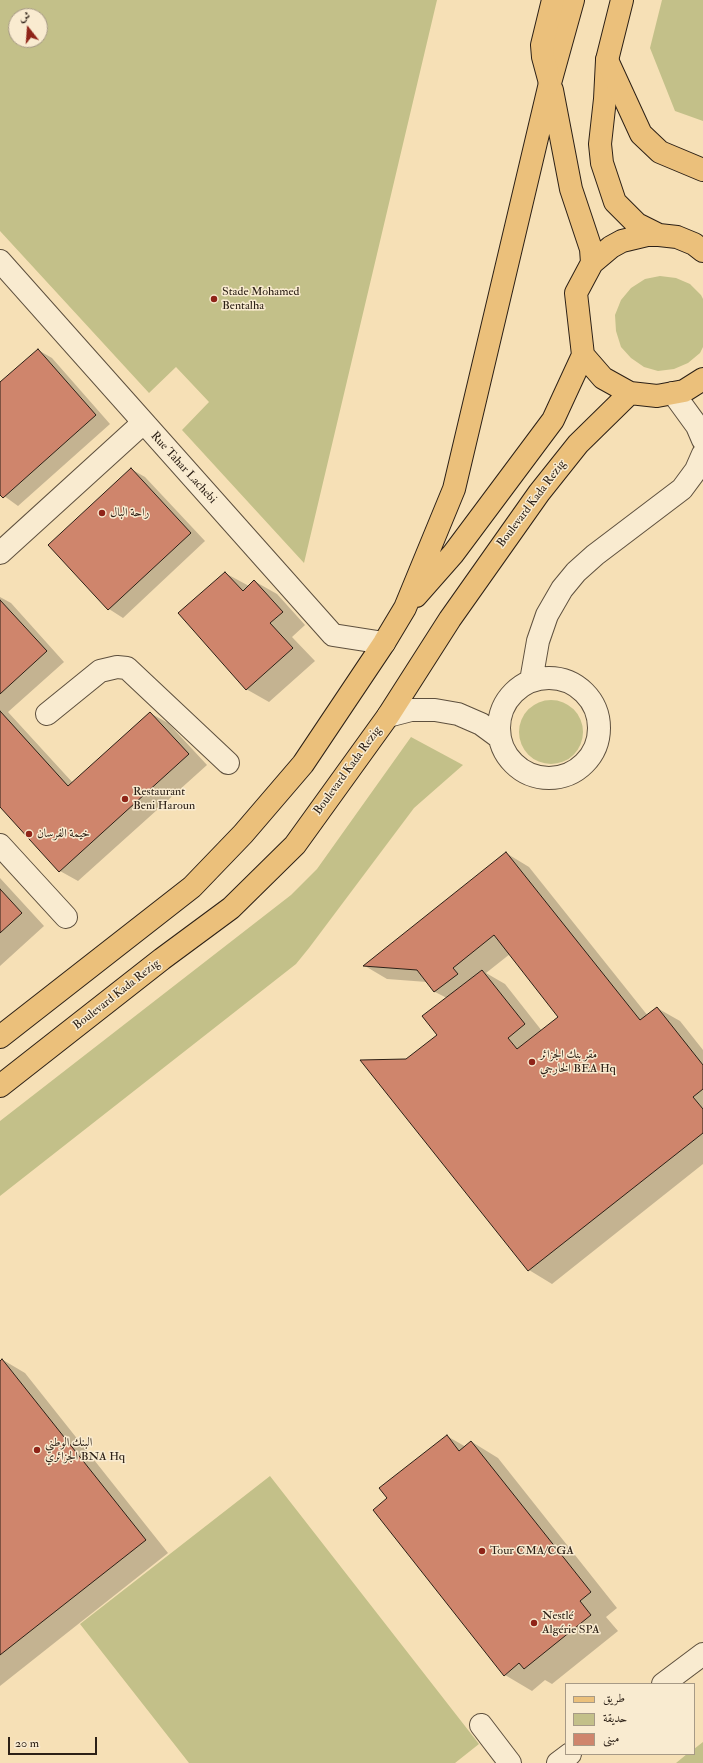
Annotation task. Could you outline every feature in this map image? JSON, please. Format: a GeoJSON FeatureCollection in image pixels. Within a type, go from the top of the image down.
{"type":"FeatureCollection","features":[{"type":"Feature","properties":{"kind":"main road"},"geometry":{"type":"LineString","coordinates":[[553,0],[542,45],[543,58],[550,83],[571,189],[591,249],[592,263]]}},
{"type":"Feature","properties":{"kind":"main road"},"geometry":{"type":"LineString","coordinates":[[406,608],[454,489],[550,83],[573,0]]}},
{"type":"Feature","properties":{"kind":"main road"},"geometry":{"type":"LineString","coordinates":[[622,0],[607,60],[605,99],[600,144],[602,163],[615,202],[637,224],[659,234]]}},
{"type":"Feature","properties":{"kind":"main road"},"geometry":{"type":"LineString","coordinates":[[607,60],[641,134],[660,152],[703,170]]}},
{"type":"Feature","properties":{"kind":"main road"},"geometry":{"type":"LineString","coordinates":[[0,1037],[197,882],[243,834],[303,764],[406,608],[454,554],[553,420],[583,355],[576,292],[592,263],[611,247],[622,241],[647,235],[659,234],[677,237],[694,244],[703,251]]}},
{"type":"Feature","properties":{"kind":"main road"},"geometry":{"type":"LineString","coordinates":[[583,355],[603,378],[630,393],[657,396],[684,391],[703,379]]}},
{"type":"Feature","properties":{"kind":"main road","name":"Boulevard Kada Rezig"},"geometry":{"type":"LineString","coordinates":[[0,1086],[231,908],[295,845],[388,716],[450,619],[539,493],[578,444],[630,393]]}},
{"type":"Feature","properties":{"kind":"street","name":"Rue Tahar Lachebi"},"geometry":{"type":"LineString","coordinates":[[0,261],[333,636],[384,643]]}},
{"type":"Feature","properties":{"kind":"street"},"geometry":{"type":"LineString","coordinates":[[672,393],[697,426],[703,440]]}},
{"type":"Feature","properties":{"kind":"street"},"geometry":{"type":"LineString","coordinates":[[0,553],[143,423]]}},
{"type":"Feature","properties":{"kind":"street"},"geometry":{"type":"LineString","coordinates":[[531,681],[538,641],[546,615],[562,589],[576,572],[595,555],[682,489],[696,470],[703,454]]}},
{"type":"Feature","properties":{"kind":"street"},"geometry":{"type":"LineString","coordinates":[[47,714],[100,672],[117,667],[127,668],[228,762]]}},
{"type":"Feature","properties":{"kind":"street"},"geometry":{"type":"LineString","coordinates":[[547,678],[564,680],[575,685],[591,700],[598,716],[599,733],[594,750],[584,764],[571,773],[557,777],[542,778],[527,773],[515,764],[506,753],[500,738],[499,721],[505,704],[516,691],[531,681],[547,678]]}},
{"type":"Feature","properties":{"kind":"street"},"geometry":{"type":"LineString","coordinates":[[388,716],[411,710],[441,711],[458,714],[481,724],[500,738]]}},
{"type":"Feature","properties":{"kind":"street"},"geometry":{"type":"LineString","coordinates":[[0,845],[66,917]]}},
{"type":"Feature","properties":{"kind":"street"},"geometry":{"type":"LineString","coordinates":[[664,1683],[703,1654]]}},
{"type":"Feature","properties":{"kind":"street"},"geometry":{"type":"LineString","coordinates":[[481,1725],[510,1763]]}},
{"type":"Feature","properties":{"kind":"street"},"geometry":{"type":"LineString","coordinates":[[558,1763],[569,1755]]}},
{"type":"Feature","properties":{"kind":"green space","name":"Stade Mohamed Bentalha"},"geometry":{"type":"Polygon","coordinates":[[[0,0],[437,0],[304,563],[182,430],[209,402],[176,367],[149,393],[0,231],[0,0]]]}},
{"type":"Feature","properties":{"kind":"green space"},"geometry":{"type":"Polygon","coordinates":[[[662,0],[703,0],[703,121],[675,111],[650,48],[662,0]]]}},
{"type":"Feature","properties":{"kind":"green space"},"geometry":{"type":"Polygon","coordinates":[[[660,276],[676,278],[690,284],[701,295],[703,299],[703,347],[700,353],[688,363],[674,369],[658,371],[644,367],[631,358],[621,347],[616,331],[615,315],[621,300],[631,288],[645,279],[660,276]]]}},
{"type":"Feature","properties":{"kind":"green space"},"geometry":{"type":"Polygon","coordinates":[[[551,700],[563,702],[574,709],[581,720],[583,732],[581,744],[574,755],[563,762],[551,764],[539,762],[528,755],[521,744],[519,732],[521,720],[528,709],[539,702],[551,700]]]}},
{"type":"Feature","properties":{"kind":"green space"},"geometry":{"type":"Polygon","coordinates":[[[411,737],[463,765],[414,808],[296,964],[0,1196],[0,1121],[291,895],[317,869],[411,737]]]}},
{"type":"Feature","properties":{"kind":"green space"},"geometry":{"type":"Polygon","coordinates":[[[270,1476],[479,1744],[455,1763],[189,1763],[80,1624],[270,1476]]]}},
{"type":"Feature","properties":{"kind":"green space"},"geometry":{"type":"Polygon","coordinates":[[[703,1742],[703,1763],[676,1763],[686,1755],[695,1755],[695,1748],[703,1742]]]}},
{"type":"Feature","properties":{"kind":"building"},"geometry":{"type":"Polygon","coordinates":[[[38,349],[96,415],[3,498],[0,495],[0,382],[38,349]]]}},
{"type":"Feature","properties":{"kind":"building"},"geometry":{"type":"Polygon","coordinates":[[[131,468],[191,533],[108,610],[48,545],[131,468]]]}},
{"type":"Feature","properties":{"kind":"building"},"geometry":{"type":"Polygon","coordinates":[[[225,572],[243,591],[254,580],[283,612],[270,623],[293,648],[246,690],[178,613],[225,572]]]}},
{"type":"Feature","properties":{"kind":"building"},"geometry":{"type":"Polygon","coordinates":[[[0,600],[47,651],[0,694],[0,600]]]}},
{"type":"Feature","properties":{"kind":"building"},"geometry":{"type":"Polygon","coordinates":[[[0,711],[68,786],[150,712],[189,754],[59,872],[0,807],[0,711]]]}},
{"type":"Feature","properties":{"kind":"building","name":"مقر بنك الجزائر الخارجي BEA Hq"},"geometry":{"type":"Polygon","coordinates":[[[506,852],[640,1020],[657,1007],[703,1065],[703,1089],[693,1097],[703,1109],[703,1133],[528,1271],[360,1060],[406,1059],[437,1035],[422,1016],[482,970],[525,1024],[508,1038],[517,1049],[558,1017],[494,935],[453,968],[458,974],[434,992],[417,970],[363,966],[506,852]]]}},
{"type":"Feature","properties":{"kind":"building"},"geometry":{"type":"Polygon","coordinates":[[[0,889],[22,913],[0,933],[0,889]]]}},
{"type":"Feature","properties":{"kind":"building","name":"البنك الوطني الجزائري BNA Hq"},"geometry":{"type":"Polygon","coordinates":[[[2,1359],[146,1540],[0,1655],[0,1361],[2,1359]]]}},
{"type":"Feature","properties":{"kind":"building","name":"Tour CMA/CGA"},"geometry":{"type":"Polygon","coordinates":[[[447,1435],[459,1451],[471,1441],[591,1592],[580,1601],[591,1615],[524,1669],[519,1663],[504,1676],[373,1510],[387,1498],[379,1488],[447,1435]]]}},
{"type":"Feature","properties":{"kind":"place","name":"Stade Mohamed Bentalha"},"geometry":{"type":"Point","coordinates":[214,299]}},
{"type":"Feature","properties":{"kind":"place","name":"راحة البال"},"geometry":{"type":"Point","coordinates":[102,513]}},
{"type":"Feature","properties":{"kind":"place","name":"Restaurant Beni Haroun"},"geometry":{"type":"Point","coordinates":[125,799]}},
{"type":"Feature","properties":{"kind":"place","name":"خيمة الفرسان"},"geometry":{"type":"Point","coordinates":[29,834]}},
{"type":"Feature","properties":{"kind":"place","name":"مقر بنك الجزائر الخارجي BEA Hq"},"geometry":{"type":"Point","coordinates":[532,1062]}},
{"type":"Feature","properties":{"kind":"place","name":"البنك الوطني الجزائري BNA Hq"},"geometry":{"type":"Point","coordinates":[37,1450]}},
{"type":"Feature","properties":{"kind":"place","name":"Tour CMA/CGA"},"geometry":{"type":"Point","coordinates":[482,1551]}},
{"type":"Feature","properties":{"kind":"place","name":"Nestlé Algérie SPA"},"geometry":{"type":"Point","coordinates":[534,1623]}}]}
